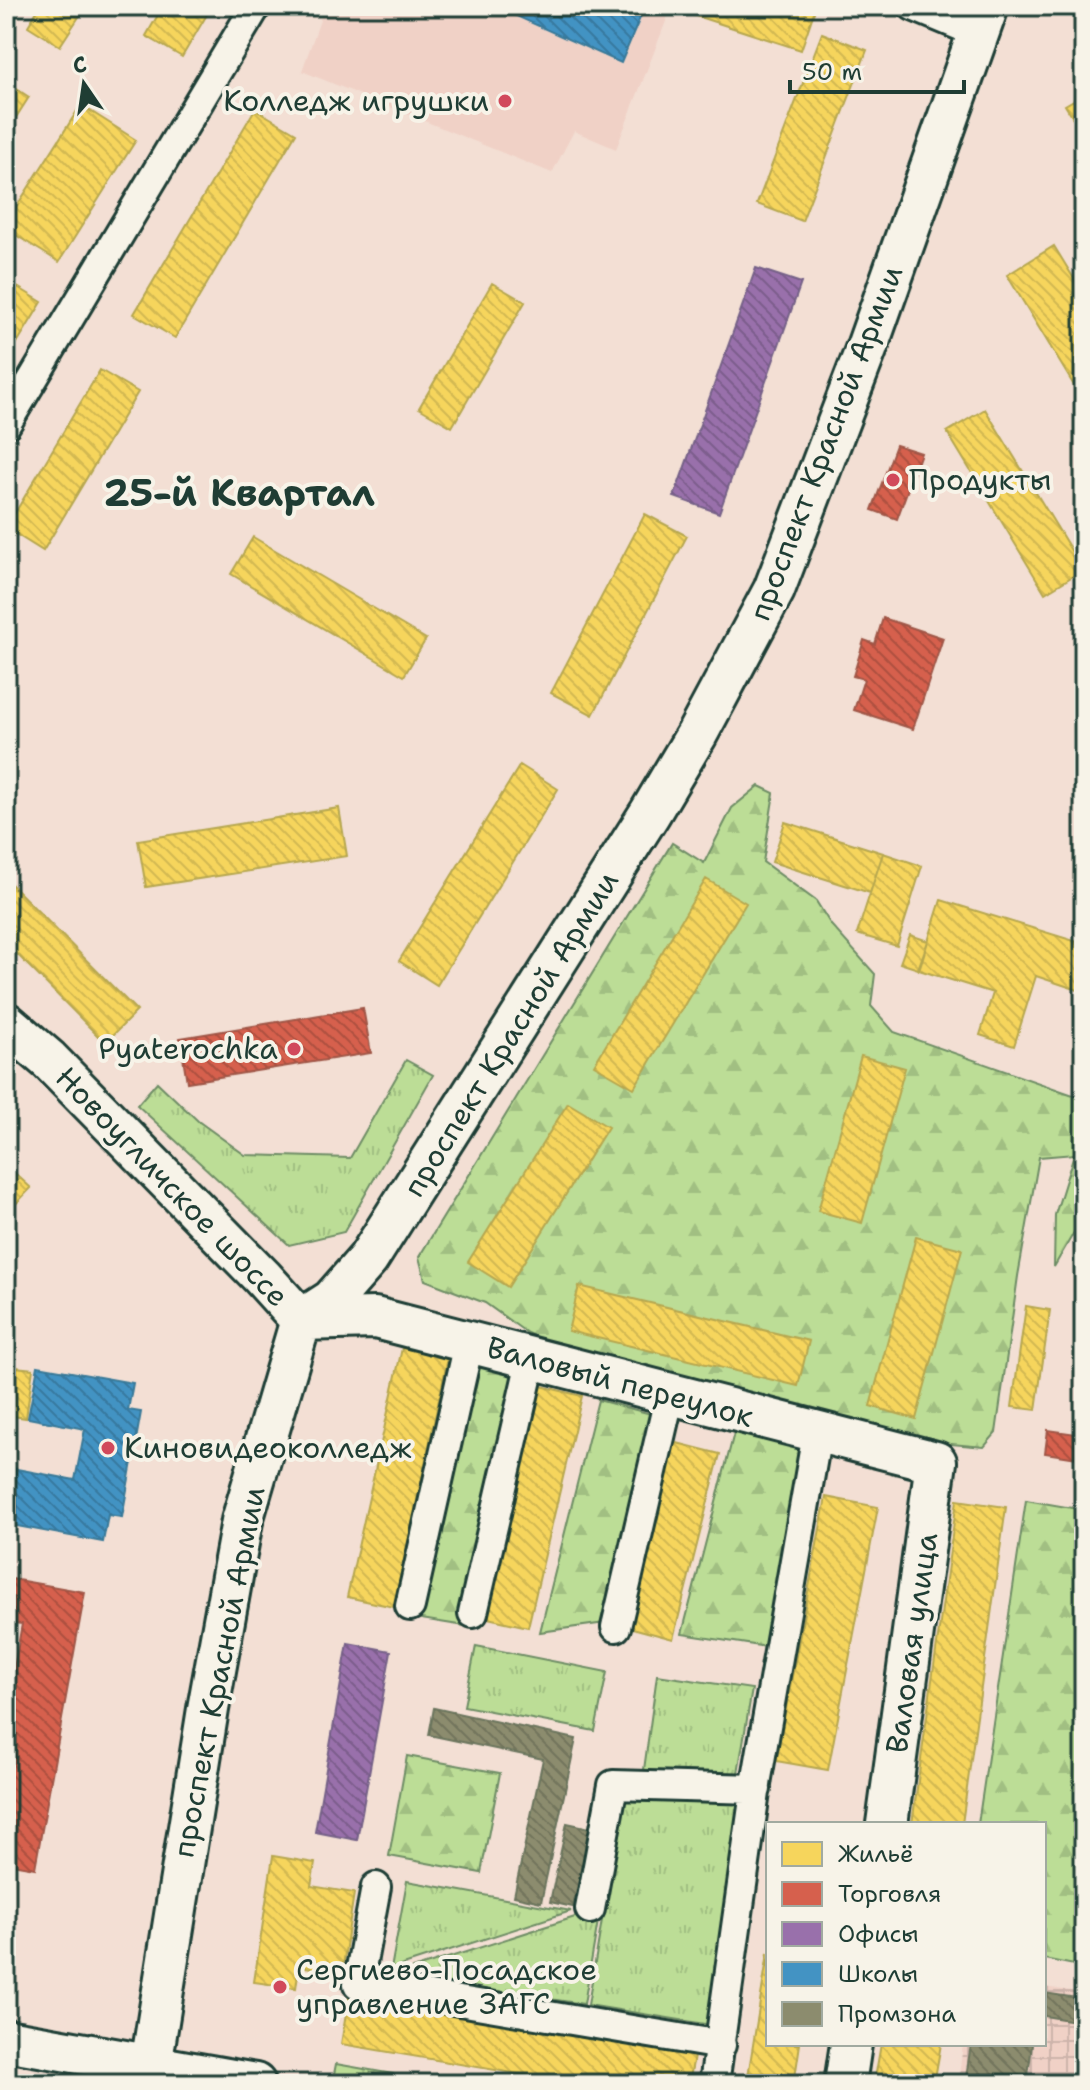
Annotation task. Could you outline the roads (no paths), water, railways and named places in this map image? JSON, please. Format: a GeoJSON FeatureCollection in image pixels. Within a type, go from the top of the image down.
{"type":"FeatureCollection","features":[{"type":"Feature","properties":{"kind":"main road","name":"проспект Красной Армии"},"geometry":{"type":"LineString","coordinates":[[150,2074],[208,1709],[242,1521],[301,1320],[332,1300],[368,1259],[650,813],[697,734],[774,590],[867,347],[983,20]]}},
{"type":"Feature","properties":{"kind":"main road","name":"Новоугличское шоссе"},"geometry":{"type":"LineString","coordinates":[[6,1023],[70,1082],[252,1266],[301,1320]]}},
{"type":"Feature","properties":{"kind":"main road","name":"Валовый переулок"},"geometry":{"type":"LineString","coordinates":[[301,1320],[375,1318],[817,1434],[936,1462]]}},
{"type":"Feature","properties":{"kind":"main road","name":"Валовая улица"},"geometry":{"type":"LineString","coordinates":[[887,1822],[936,1462]]}},
{"type":"Feature","properties":{"kind":"main road"},"geometry":{"type":"LineString","coordinates":[[6,2040],[150,2074],[255,2084]]}},
{"type":"Feature","properties":{"kind":"main road"},"geometry":{"type":"LineString","coordinates":[[845,2084],[851,2046]]}},
{"type":"Feature","properties":{"kind":"street"},"geometry":{"type":"LineString","coordinates":[[6,424],[256,6]]}},
{"type":"Feature","properties":{"kind":"street"},"geometry":{"type":"LineString","coordinates":[[913,6],[983,20]]}},
{"type":"Feature","properties":{"kind":"street"},"geometry":{"type":"LineString","coordinates":[[410,1606],[469,1343]]}},
{"type":"Feature","properties":{"kind":"street"},"geometry":{"type":"LineString","coordinates":[[473,1613],[532,1357]]}},
{"type":"Feature","properties":{"kind":"street"},"geometry":{"type":"LineString","coordinates":[[616,1627],[670,1394]]}},
{"type":"Feature","properties":{"kind":"street"},"geometry":{"type":"LineString","coordinates":[[714,2084],[756,1789],[817,1434]]}},
{"type":"Feature","properties":{"kind":"street"},"geometry":{"type":"LineString","coordinates":[[590,1909],[613,1785],[756,1789]]}},
{"type":"Feature","properties":{"kind":"street"},"geometry":{"type":"LineString","coordinates":[[376,1887],[358,1984],[721,2045]]}},
{"type":"Feature","properties":{"kind":"place","name":"Колледж игрушки"},"geometry":{"type":"Point","coordinates":[505,101]}},
{"type":"Feature","properties":{"kind":"place","name":"Продукты"},"geometry":{"type":"Point","coordinates":[893,480]}},
{"type":"Feature","properties":{"kind":"place","name":"Pyaterochka"},"geometry":{"type":"Point","coordinates":[294,1049]}},
{"type":"Feature","properties":{"kind":"place","name":"Киновидеоколледж"},"geometry":{"type":"Point","coordinates":[108,1448]}},
{"type":"Feature","properties":{"kind":"place","name":"Сергиево-Посадское управление ЗАГС"},"geometry":{"type":"Point","coordinates":[280,1987]}},
{"type":"Feature","properties":{"kind":"district","name":"25-й Квартал"},"geometry":{"type":"Point","coordinates":[239,493]}}]}
